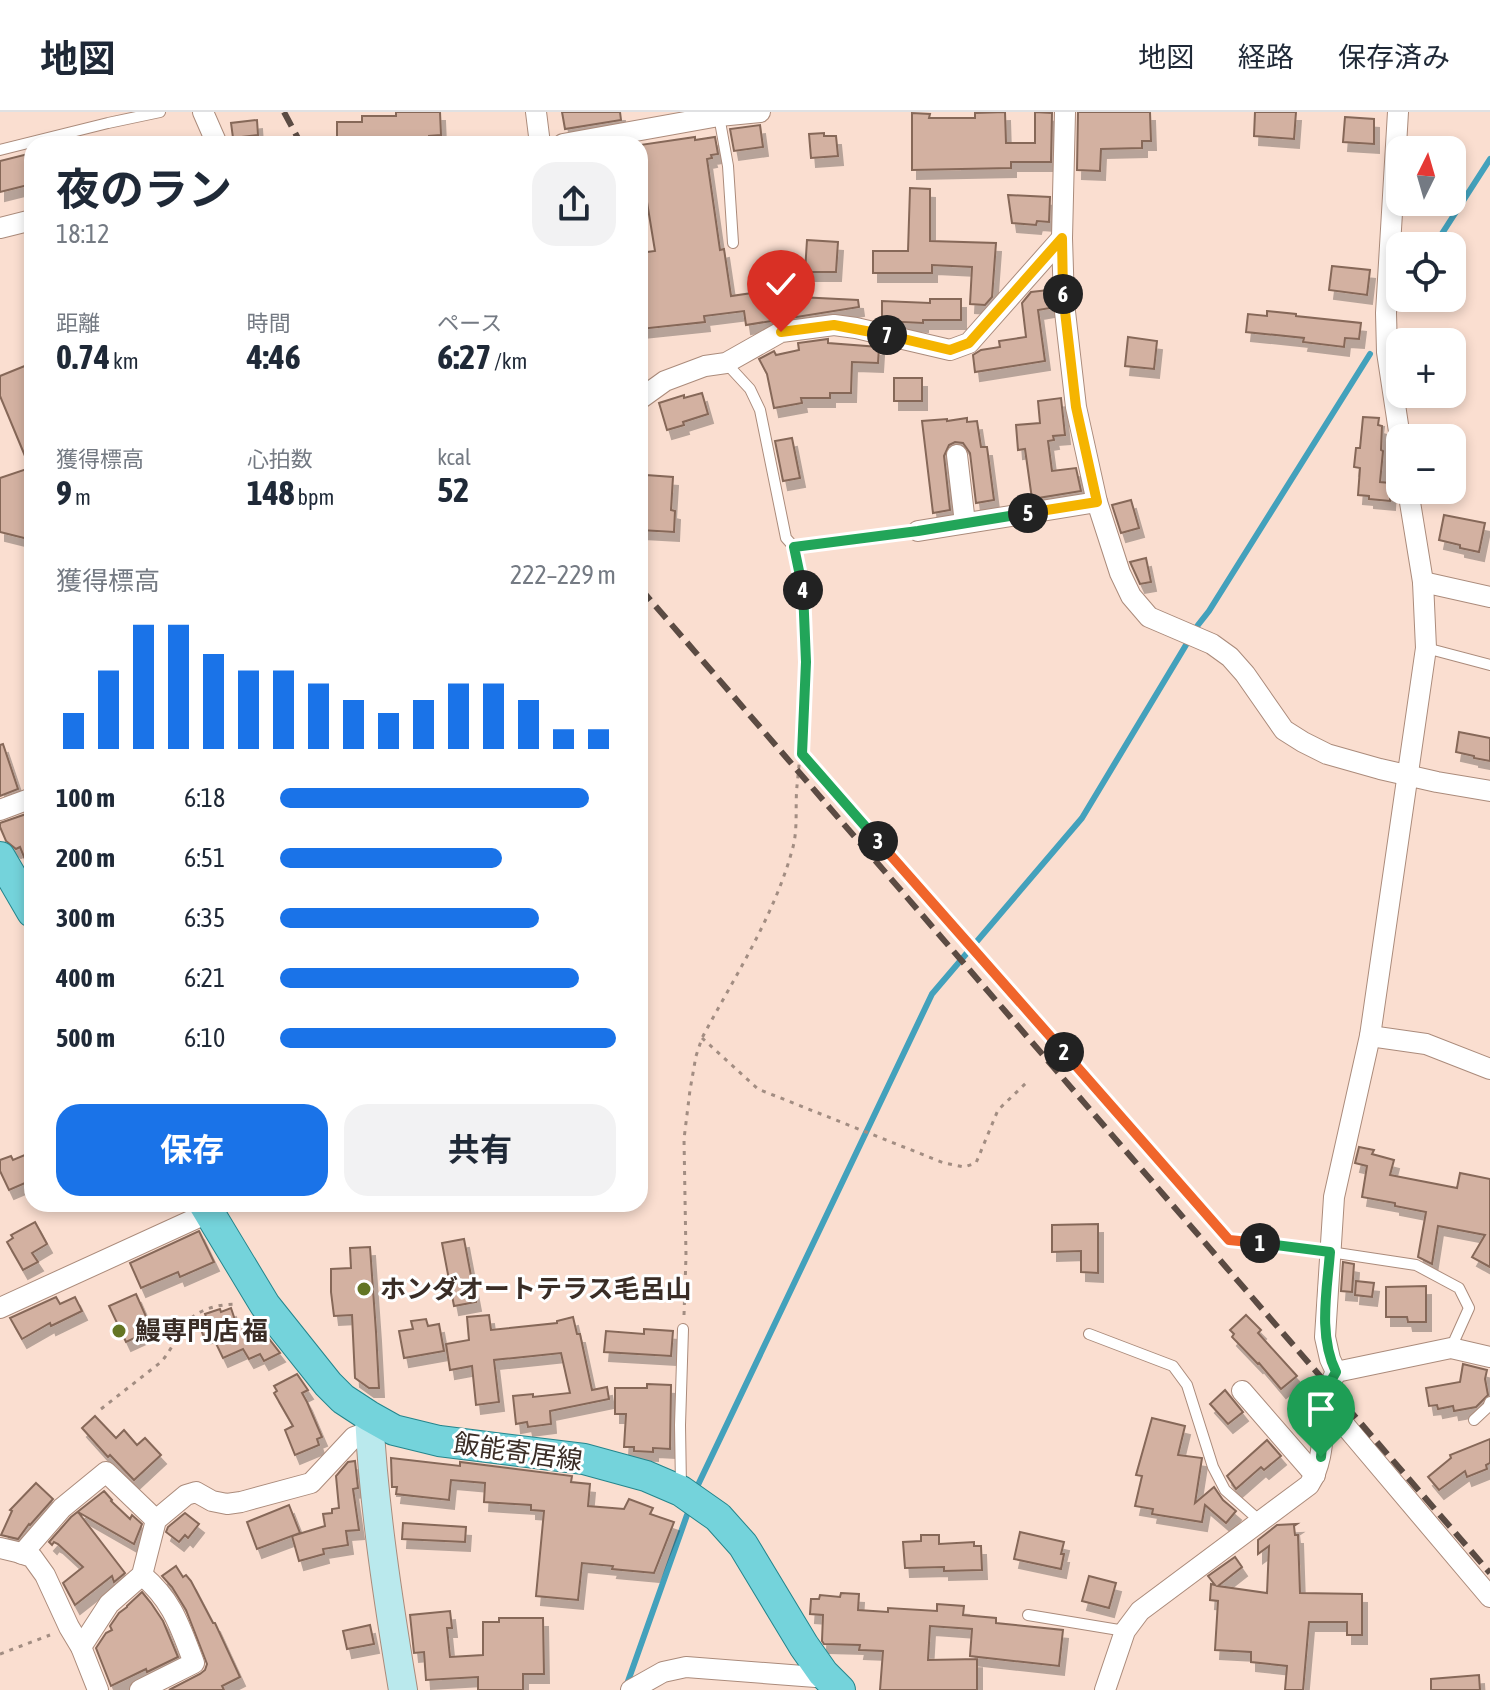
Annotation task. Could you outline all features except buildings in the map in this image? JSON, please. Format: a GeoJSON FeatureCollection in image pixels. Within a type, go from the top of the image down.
{"type":"FeatureCollection","features":[{"type":"Feature","properties":{"kind":"main road"},"geometry":{"type":"LineString","coordinates":[[0,857],[24,898]]}},
{"type":"Feature","properties":{"kind":"main road","name":"飯能寄居線"},"geometry":{"type":"LineString","coordinates":[[213,1212],[265,1305],[328,1384],[369,1424],[439,1441],[584,1459],[646,1476],[681,1491],[718,1517],[743,1545],[804,1646],[834,1684]]}},
{"type":"Feature","properties":{"kind":"main road"},"geometry":{"type":"LineString","coordinates":[[369,1424],[375,1495],[403,1690]]}},
{"type":"Feature","properties":{"kind":"street"},"geometry":{"type":"LineString","coordinates":[[203,112],[214,136]]}},
{"type":"Feature","properties":{"kind":"street"},"geometry":{"type":"LineString","coordinates":[[536,112],[539,136]]}},
{"type":"Feature","properties":{"kind":"street"},"geometry":{"type":"LineString","coordinates":[[608,136],[719,116],[760,112]]}},
{"type":"Feature","properties":{"kind":"street"},"geometry":{"type":"LineString","coordinates":[[1065,112],[1064,303],[1076,407],[1097,502],[1120,573],[1131,596],[1149,617],[1212,644],[1230,657],[1284,730],[1303,742],[1327,754],[1408,776],[1490,791]]}},
{"type":"Feature","properties":{"kind":"street"},"geometry":{"type":"LineString","coordinates":[[1398,112],[1386,313],[1387,352],[1398,424]]}},
{"type":"Feature","properties":{"kind":"street"},"geometry":{"type":"LineString","coordinates":[[0,228],[24,222]]}},
{"type":"Feature","properties":{"kind":"street"},"geometry":{"type":"LineString","coordinates":[[648,393],[665,381],[705,366],[726,363],[781,332],[834,325],[950,350],[969,343],[1062,238]]}},
{"type":"Feature","properties":{"kind":"street"},"geometry":{"type":"LineString","coordinates":[[957,455],[965,523]]}},
{"type":"Feature","properties":{"kind":"street"},"geometry":{"type":"LineString","coordinates":[[918,531],[1097,502]]}},
{"type":"Feature","properties":{"kind":"street"},"geometry":{"type":"LineString","coordinates":[[1336,1372],[1325,1337],[1334,1197],[1370,1036],[1426,648],[1423,582],[1410,504]]}},
{"type":"Feature","properties":{"kind":"street"},"geometry":{"type":"LineString","coordinates":[[1423,582],[1490,597]]}},
{"type":"Feature","properties":{"kind":"street"},"geometry":{"type":"LineString","coordinates":[[0,810],[24,801]]}},
{"type":"Feature","properties":{"kind":"street"},"geometry":{"type":"LineString","coordinates":[[1370,1036],[1426,1044],[1489,1064]]}},
{"type":"Feature","properties":{"kind":"street"},"geometry":{"type":"LineString","coordinates":[[0,1308],[208,1212]]}},
{"type":"Feature","properties":{"kind":"street"},"geometry":{"type":"LineString","coordinates":[[1105,1690],[1125,1631],[1140,1611],[1309,1485],[1321,1457],[1328,1386],[1336,1372],[1451,1348],[1490,1357]]}},
{"type":"Feature","properties":{"kind":"street"},"geometry":{"type":"LineString","coordinates":[[1242,1391],[1315,1475]]}},
{"type":"Feature","properties":{"kind":"street"},"geometry":{"type":"LineString","coordinates":[[1326,1403],[1490,1597]]}},
{"type":"Feature","properties":{"kind":"street"},"geometry":{"type":"LineString","coordinates":[[81,1647],[109,1604],[142,1575],[156,1520],[186,1495],[196,1492],[212,1501],[227,1504],[311,1483],[369,1424]]}},
{"type":"Feature","properties":{"kind":"street"},"geometry":{"type":"LineString","coordinates":[[22,1554],[62,1508],[106,1472],[156,1520]]}},
{"type":"Feature","properties":{"kind":"street"},"geometry":{"type":"LineString","coordinates":[[0,1548],[32,1557],[45,1575],[81,1647],[98,1690]]}},
{"type":"Feature","properties":{"kind":"street"},"geometry":{"type":"LineString","coordinates":[[140,1690],[194,1663],[175,1612],[156,1587],[142,1575]]}},
{"type":"Feature","properties":{"kind":"street"},"geometry":{"type":"LineString","coordinates":[[631,1690],[663,1672],[686,1667],[834,1684]]}},
{"type":"Feature","properties":{"kind":"lane"},"geometry":{"type":"LineString","coordinates":[[45,136],[106,117],[160,112]]}},
{"type":"Feature","properties":{"kind":"lane"},"geometry":{"type":"LineString","coordinates":[[719,116],[728,166],[733,243]]}},
{"type":"Feature","properties":{"kind":"lane"},"geometry":{"type":"LineString","coordinates":[[0,150],[24,143]]}},
{"type":"Feature","properties":{"kind":"lane"},"geometry":{"type":"LineString","coordinates":[[726,363],[750,389],[760,410],[786,538],[794,547],[918,531]]}},
{"type":"Feature","properties":{"kind":"lane"},"geometry":{"type":"LineString","coordinates":[[1426,648],[1490,665]]}},
{"type":"Feature","properties":{"kind":"lane"},"geometry":{"type":"LineString","coordinates":[[1330,1252],[1416,1265],[1459,1288],[1469,1308],[1451,1348]]}},
{"type":"Feature","properties":{"kind":"lane"},"geometry":{"type":"LineString","coordinates":[[681,1491],[683,1329]]}},
{"type":"Feature","properties":{"kind":"lane"},"geometry":{"type":"LineString","coordinates":[[1089,1334],[1173,1366],[1187,1385],[1213,1467],[1225,1490],[1260,1521]]}},
{"type":"Feature","properties":{"kind":"lane"},"geometry":{"type":"LineString","coordinates":[[1474,1420],[1490,1402]]}},
{"type":"Feature","properties":{"kind":"lane"},"geometry":{"type":"LineString","coordinates":[[1028,1615],[1125,1631]]}},
{"type":"Feature","properties":{"kind":"path"},"geometry":{"type":"LineString","coordinates":[[683,1329],[686,1256],[684,1139],[696,1056],[702,1038],[770,909],[794,844],[806,662],[803,591],[794,547]]}},
{"type":"Feature","properties":{"kind":"path"},"geometry":{"type":"LineString","coordinates":[[802,754],[1229,1240],[1330,1252]]}},
{"type":"Feature","properties":{"kind":"path"},"geometry":{"type":"LineString","coordinates":[[702,1038],[758,1089],[944,1163],[964,1167],[976,1163],[998,1110],[1026,1083]]}},
{"type":"Feature","properties":{"kind":"path"},"geometry":{"type":"LineString","coordinates":[[101,1409],[161,1362],[170,1352],[183,1326],[196,1314],[223,1304],[265,1305]]}},
{"type":"Feature","properties":{"kind":"path"},"geometry":{"type":"LineString","coordinates":[[0,1654],[69,1627]]}},
{"type":"Feature","properties":{"kind":"waterway"},"geometry":{"type":"LineString","coordinates":[[1443,232],[1490,159]]}},
{"type":"Feature","properties":{"kind":"waterway"},"geometry":{"type":"LineString","coordinates":[[697,1487],[932,994],[1082,818],[1198,625],[1370,354]]}},
{"type":"Feature","properties":{"kind":"waterway"},"geometry":{"type":"LineString","coordinates":[[627,1684],[687,1515]]}},
{"type":"Feature","properties":{"kind":"railway"},"geometry":{"type":"LineString","coordinates":[[284,112],[297,136]]}},
{"type":"Feature","properties":{"kind":"railway"},"geometry":{"type":"LineString","coordinates":[[648,597],[1490,1573]]}},
{"type":"Feature","properties":{"kind":"place","name":"ホンダオートテラス毛呂山"},"geometry":{"type":"Point","coordinates":[364,1289]}},
{"type":"Feature","properties":{"kind":"place","name":"鰻専門店 福"},"geometry":{"type":"Point","coordinates":[119,1331]}},
{"type":"Feature","properties":{"kind":"route"},"geometry":{"type":"LineString","coordinates":[[781,332],[834,325],[950,350],[969,343],[1062,238],[1064,303],[1076,407],[1097,502],[794,547],[803,591],[806,662],[802,754],[1229,1240],[1330,1252],[1325,1337],[1336,1372],[1328,1386],[1321,1457]]}}]}
